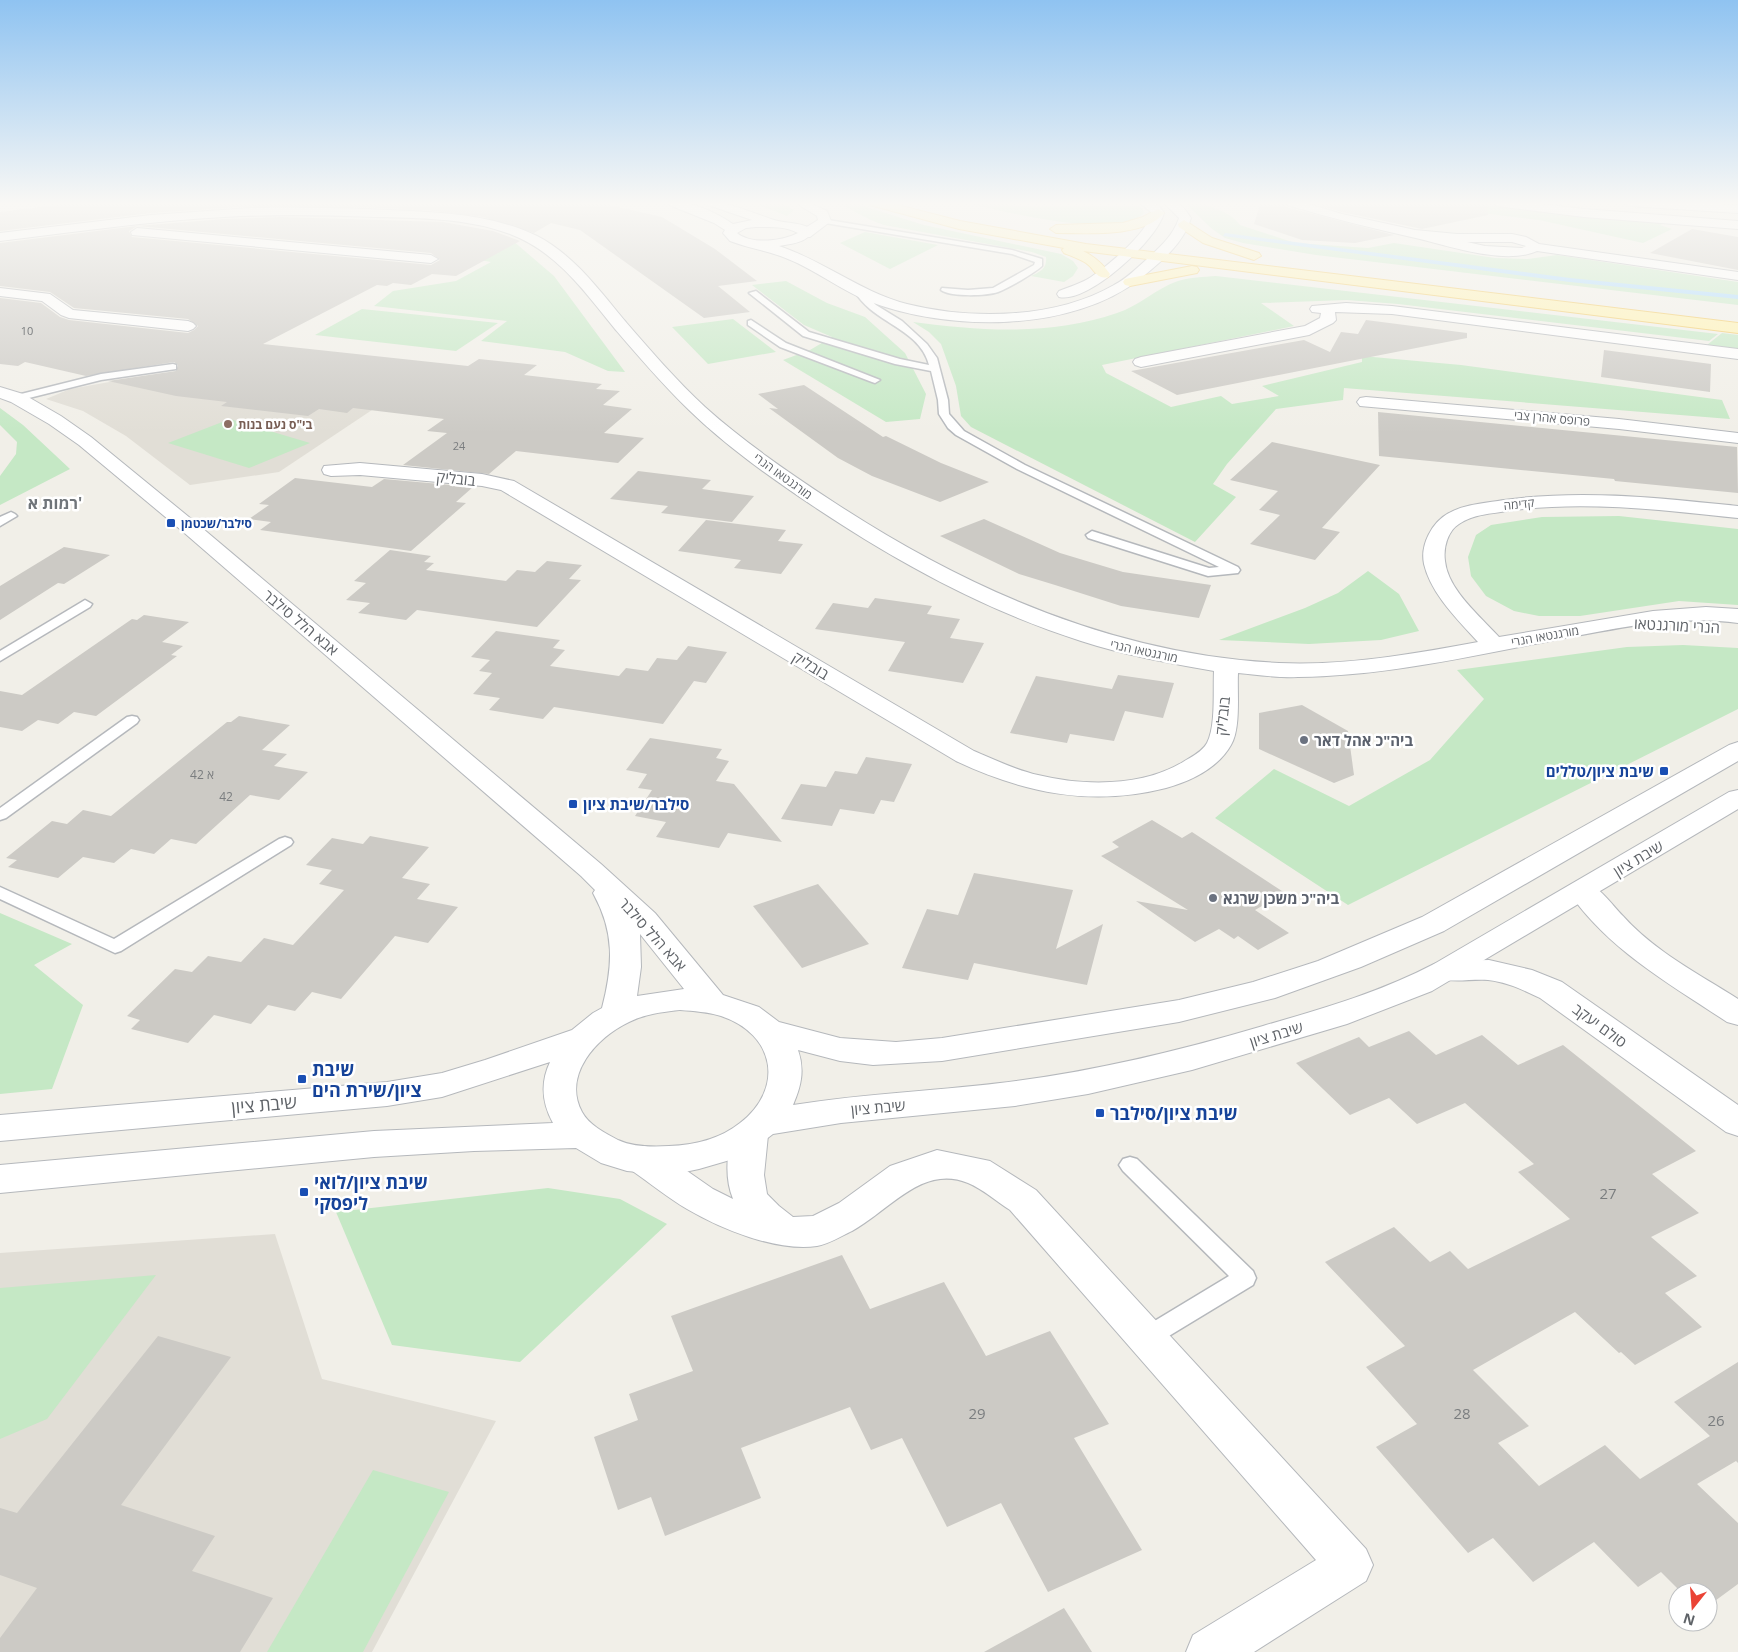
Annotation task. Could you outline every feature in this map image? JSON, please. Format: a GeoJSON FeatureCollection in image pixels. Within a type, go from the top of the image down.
{"type":"FeatureCollection","features":[{"type":"Feature","properties":{"kind":"main road"},"geometry":{"type":"LineString","coordinates":[[1130,282],[1145,279]]}},
{"type":"Feature","properties":{"kind":"main road"},"geometry":{"type":"LineString","coordinates":[[1374,279],[1738,328]]}},
{"type":"Feature","properties":{"kind":"main road"},"geometry":{"type":"LineString","coordinates":[[1393,279],[1738,321]]}},
{"type":"Feature","properties":{"kind":"street","name":"מורגנטאו הנרי"},"geometry":{"type":"LineString","coordinates":[[582,279],[676,388],[700,412],[778,474],[875,539],[938,574],[993,600],[1100,641],[1136,650],[1226,665],[1282,670],[1323,669],[1418,659],[1617,622]]}},
{"type":"Feature","properties":{"kind":"street"},"geometry":{"type":"LineString","coordinates":[[835,279],[881,288],[914,298],[949,304],[990,306],[1056,297],[1084,287],[1096,279]]}},
{"type":"Feature","properties":{"kind":"street"},"geometry":{"type":"LineString","coordinates":[[861,284],[896,306],[923,312],[951,315],[1010,316],[1056,312],[1077,307],[1107,296],[1133,279]]}},
{"type":"Feature","properties":{"kind":"street"},"geometry":{"type":"LineString","coordinates":[[0,292],[52,299],[61,309],[69,314],[188,326]]}},
{"type":"Feature","properties":{"kind":"street"},"geometry":{"type":"LineString","coordinates":[[1141,362],[1309,330],[1328,320],[1323,309],[1368,307],[1738,354]]}},
{"type":"Feature","properties":{"kind":"street","name":"אבא הלל סילבר"},"geometry":{"type":"LineString","coordinates":[[8,395],[55,420],[144,490],[591,870],[644,920],[712,1002]]}},
{"type":"Feature","properties":{"kind":"street","name":"פרופס אהרן צבי"},"geometry":{"type":"LineString","coordinates":[[1366,402],[1619,424],[1738,438]]}},
{"type":"Feature","properties":{"kind":"street","name":"בובליק"},"geometry":{"type":"LineString","coordinates":[[331,470],[360,469],[482,480],[507,486],[965,756],[1000,772],[1038,783],[1076,790],[1123,787],[1142,785],[1176,777],[1192,769],[1212,754],[1222,738],[1226,665]]}},
{"type":"Feature","properties":{"kind":"street","name":"קדימה"},"geometry":{"type":"LineString","coordinates":[[1493,645],[1454,599],[1434,565],[1435,548],[1441,529],[1455,517],[1505,505],[1580,501],[1641,503],[1738,512]]}},
{"type":"Feature","properties":{"kind":"street","name":"הנרי מורגנטאו"},"geometry":{"type":"LineString","coordinates":[[1617,622],[1694,614],[1738,616]]}},
{"type":"Feature","properties":{"kind":"street","name":"הנרי מורגנטאו"},"geometry":{"type":"LineString","coordinates":[[1617,622],[1657,621],[1692,623],[1738,630]]}},
{"type":"Feature","properties":{"kind":"street"},"geometry":{"type":"LineString","coordinates":[[769,1031],[815,1044],[850,1051],[916,1052],[961,1048],[1102,1024],[1198,1006],[1263,990],[1380,948],[1433,924],[1738,750]]}},
{"type":"Feature","properties":{"kind":"street","name":"שיבת ציון"},"geometry":{"type":"LineString","coordinates":[[756,1129],[841,1110],[1014,1094],[1088,1082],[1180,1062],[1336,1016],[1421,984],[1445,972],[1738,798]]}},
{"type":"Feature","properties":{"kind":"street","name":"אבא הלל סילבר"},"geometry":{"type":"LineString","coordinates":[[591,870],[610,895],[620,919],[627,946],[626,980],[617,1014]]}},
{"type":"Feature","properties":{"kind":"street"},"geometry":{"type":"LineString","coordinates":[[1583,891],[1620,932],[1658,962],[1738,1014]]}},
{"type":"Feature","properties":{"kind":"street","name":"סולם יעקב"},"geometry":{"type":"LineString","coordinates":[[1445,972],[1489,970],[1522,977],[1550,990],[1738,1123]]}},
{"type":"Feature","properties":{"kind":"street"},"geometry":{"type":"LineString","coordinates":[[680,999],[712,1002],[744,1012],[769,1031],[783,1052],[786,1075],[780,1100],[756,1129],[718,1151],[682,1160],[644,1160],[609,1152],[582,1135],[565,1114],[560,1088],[565,1063],[581,1039],[597,1026],[617,1014],[647,1004],[680,999]]}},
{"type":"Feature","properties":{"kind":"street","name":"שיבת ציון"},"geometry":{"type":"LineString","coordinates":[[0,1128],[387,1094],[451,1082],[496,1069],[581,1039]]}},
{"type":"Feature","properties":{"kind":"street"},"geometry":{"type":"LineString","coordinates":[[756,1129],[744,1172],[746,1190],[755,1207],[764,1216],[778,1226],[794,1232]]}},
{"type":"Feature","properties":{"kind":"street"},"geometry":{"type":"LineString","coordinates":[[0,1179],[374,1144],[474,1138],[582,1135]]}},
{"type":"Feature","properties":{"kind":"street"},"geometry":{"type":"LineString","coordinates":[[644,1160],[700,1199],[732,1215],[764,1226],[794,1232],[818,1231],[852,1213],[902,1176],[937,1164],[977,1171],[1023,1200],[1350,1565],[1210,1652]]}},
{"type":"Feature","properties":{"kind":"lane"},"geometry":{"type":"LineString","coordinates":[[945,290],[984,293],[995,290],[1015,279]]}},
{"type":"Feature","properties":{"kind":"lane"},"geometry":{"type":"LineString","coordinates":[[861,284],[873,307],[899,324],[924,346],[932,358],[943,400],[944,414],[952,426],[960,433],[1021,467],[1234,570],[1208,572],[1092,535]]}},
{"type":"Feature","properties":{"kind":"lane"},"geometry":{"type":"LineString","coordinates":[[753,293],[788,335]]}},
{"type":"Feature","properties":{"kind":"lane"},"geometry":{"type":"LineString","coordinates":[[751,323],[788,335],[822,340],[898,362],[935,369]]}},
{"type":"Feature","properties":{"kind":"lane"},"geometry":{"type":"LineString","coordinates":[[788,335],[783,345],[875,380]]}},
{"type":"Feature","properties":{"kind":"lane"},"geometry":{"type":"LineString","coordinates":[[8,395],[101,376],[173,367]]}},
{"type":"Feature","properties":{"kind":"lane"},"geometry":{"type":"LineString","coordinates":[[0,657],[85,604]]}},
{"type":"Feature","properties":{"kind":"lane"},"geometry":{"type":"LineString","coordinates":[[0,815],[132,720]]}},
{"type":"Feature","properties":{"kind":"lane"},"geometry":{"type":"LineString","coordinates":[[0,892],[115,947],[285,842]]}},
{"type":"Feature","properties":{"kind":"lane"},"geometry":{"type":"LineString","coordinates":[[1130,1165],[1245,1278],[1146,1338]]}},
{"type":"Feature","properties":{"kind":"shaded area","name":"בי\"ס נעם בנות"},"geometry":{"type":"Polygon","coordinates":[[[115,381],[408,386],[279,472],[190,485],[126,436],[83,411],[46,399],[70,389],[115,381]]]}},
{"type":"Feature","properties":{"kind":"shaded area"},"geometry":{"type":"Polygon","coordinates":[[[275,1234],[322,1379],[496,1421],[372,1652],[0,1652],[0,1253],[275,1234]]]}},
{"type":"Feature","properties":{"kind":"green space"},"geometry":{"type":"Polygon","coordinates":[[[460,279],[556,279],[625,372],[608,371],[565,352],[481,341],[507,321],[374,306],[393,291],[460,279]]]}},
{"type":"Feature","properties":{"kind":"green space"},"geometry":{"type":"Polygon","coordinates":[[[1048,279],[1068,279],[1064,282],[1048,279]]]}},
{"type":"Feature","properties":{"kind":"green space"},"geometry":{"type":"Polygon","coordinates":[[[1187,279],[1243,279],[1718,334],[1709,341],[1398,304],[1347,300],[1261,303],[1294,326],[1102,365],[1106,373],[1171,407],[1221,396],[1232,404],[1279,396],[1262,386],[1362,362],[1362,356],[1461,365],[1722,400],[1730,419],[1344,388],[1343,400],[1276,409],[1227,464],[1213,484],[1236,497],[1195,542],[971,427],[961,416],[956,386],[941,344],[929,332],[913,322],[964,328],[1016,330],[1067,325],[1125,310],[1178,281],[1187,279]]]}},
{"type":"Feature","properties":{"kind":"green space"},"geometry":{"type":"Polygon","coordinates":[[[1519,279],[1719,279],[1738,282],[1738,305],[1519,279]]]}},
{"type":"Feature","properties":{"kind":"green space"},"geometry":{"type":"Polygon","coordinates":[[[786,281],[827,303],[865,317],[905,353],[926,394],[920,419],[886,422],[783,360],[810,350],[832,337],[804,325],[752,285],[786,281]]]}},
{"type":"Feature","properties":{"kind":"green space"},"geometry":{"type":"Polygon","coordinates":[[[362,309],[498,323],[456,351],[315,335],[362,309]]]}},
{"type":"Feature","properties":{"kind":"green space"},"geometry":{"type":"Polygon","coordinates":[[[733,319],[776,352],[708,364],[672,327],[733,319]]]}},
{"type":"Feature","properties":{"kind":"green space"},"geometry":{"type":"Polygon","coordinates":[[[1722,333],[1738,335],[1738,350],[1707,345],[1722,333]]]}},
{"type":"Feature","properties":{"kind":"green space"},"geometry":{"type":"Polygon","coordinates":[[[0,408],[23,425],[70,469],[0,505],[0,476],[16,454],[17,442],[0,425],[0,408]]]}},
{"type":"Feature","properties":{"kind":"green space"},"geometry":{"type":"Polygon","coordinates":[[[230,419],[310,443],[249,468],[168,443],[230,419]]]}},
{"type":"Feature","properties":{"kind":"green space"},"geometry":{"type":"Polygon","coordinates":[[[1619,516],[1738,529],[1738,605],[1679,601],[1580,616],[1539,616],[1514,611],[1486,596],[1471,576],[1468,557],[1476,535],[1491,525],[1542,517],[1619,516]]]}},
{"type":"Feature","properties":{"kind":"green space"},"geometry":{"type":"Polygon","coordinates":[[[1368,571],[1399,594],[1419,631],[1381,640],[1309,644],[1219,640],[1305,608],[1338,593],[1368,571]]]}},
{"type":"Feature","properties":{"kind":"green space"},"geometry":{"type":"Polygon","coordinates":[[[1683,645],[1738,648],[1738,709],[1348,905],[1215,818],[1274,769],[1349,806],[1430,760],[1484,699],[1457,670],[1627,647],[1683,645]]]}},
{"type":"Feature","properties":{"kind":"green space"},"geometry":{"type":"Polygon","coordinates":[[[0,913],[72,944],[34,965],[83,1005],[52,1089],[0,1094],[0,913]]]}},
{"type":"Feature","properties":{"kind":"green space"},"geometry":{"type":"Polygon","coordinates":[[[548,1188],[620,1199],[667,1224],[520,1362],[392,1345],[336,1212],[548,1188]]]}},
{"type":"Feature","properties":{"kind":"green space"},"geometry":{"type":"Polygon","coordinates":[[[156,1275],[47,1419],[0,1439],[0,1288],[156,1275]]]}},
{"type":"Feature","properties":{"kind":"green space"},"geometry":{"type":"Polygon","coordinates":[[[373,1470],[449,1492],[363,1652],[267,1652],[373,1470]]]}},
{"type":"Feature","properties":{"kind":"building"},"geometry":{"type":"Polygon","coordinates":[[[0,279],[422,279],[411,285],[393,283],[387,286],[377,285],[263,344],[468,366],[479,359],[537,365],[524,375],[602,384],[596,389],[620,391],[603,405],[632,409],[604,433],[644,438],[618,463],[516,451],[489,474],[403,465],[447,433],[427,431],[444,419],[353,408],[347,413],[319,409],[308,416],[221,406],[227,402],[176,396],[108,381],[176,371],[178,365],[174,362],[86,376],[25,362],[18,366],[0,364],[0,298],[41,303],[60,317],[69,320],[188,333],[198,326],[188,319],[74,308],[50,292],[0,286],[0,279]]]}},
{"type":"Feature","properties":{"kind":"building"},"geometry":{"type":"Polygon","coordinates":[[[649,279],[754,279],[757,281],[718,286],[750,312],[704,318],[649,279]]]}},
{"type":"Feature","properties":{"kind":"building"},"geometry":{"type":"Polygon","coordinates":[[[1366,320],[1467,333],[1467,338],[1177,395],[1131,371],[1304,340],[1330,352],[1341,332],[1358,334],[1366,320]]]}},
{"type":"Feature","properties":{"kind":"building"},"geometry":{"type":"Polygon","coordinates":[[[1604,350],[1711,364],[1710,392],[1601,377],[1604,350]]]}},
{"type":"Feature","properties":{"kind":"building"},"geometry":{"type":"Polygon","coordinates":[[[804,385],[883,437],[886,436],[941,463],[989,482],[940,502],[872,476],[838,458],[769,408],[778,409],[758,394],[804,385]]]}},
{"type":"Feature","properties":{"kind":"building"},"geometry":{"type":"Polygon","coordinates":[[[1378,412],[1737,447],[1738,493],[1379,456],[1378,412]]]}},
{"type":"Feature","properties":{"kind":"building"},"geometry":{"type":"Polygon","coordinates":[[[1272,442],[1380,465],[1322,528],[1340,532],[1315,560],[1250,544],[1280,515],[1259,510],[1278,491],[1230,480],[1272,442]]]}},
{"type":"Feature","properties":{"kind":"building"},"geometry":{"type":"Polygon","coordinates":[[[638,471],[711,480],[702,489],[754,496],[732,522],[661,513],[668,506],[610,499],[638,471]]]}},
{"type":"Feature","properties":{"kind":"building"},"geometry":{"type":"Polygon","coordinates":[[[295,478],[372,487],[384,479],[473,487],[456,502],[466,503],[411,551],[260,530],[271,522],[249,519],[269,505],[259,504],[295,478]]]}},
{"type":"Feature","properties":{"kind":"building"},"geometry":{"type":"Polygon","coordinates":[[[984,519],[1060,553],[1123,572],[1211,585],[1199,618],[1121,606],[1019,574],[940,536],[984,519]]]}},
{"type":"Feature","properties":{"kind":"building"},"geometry":{"type":"Polygon","coordinates":[[[706,520],[786,530],[778,541],[803,544],[781,574],[734,568],[741,560],[678,551],[706,520]]]}},
{"type":"Feature","properties":{"kind":"building"},"geometry":{"type":"Polygon","coordinates":[[[64,547],[110,555],[64,584],[58,583],[0,620],[0,586],[64,547]]]}},
{"type":"Feature","properties":{"kind":"building"},"geometry":{"type":"Polygon","coordinates":[[[390,550],[431,556],[424,562],[434,563],[426,570],[506,581],[517,570],[535,572],[547,561],[582,565],[569,579],[581,580],[537,627],[417,610],[406,620],[358,613],[370,603],[346,600],[366,583],[354,581],[390,550]]]}},
{"type":"Feature","properties":{"kind":"building"},"geometry":{"type":"Polygon","coordinates":[[[875,598],[932,606],[927,614],[960,619],[950,638],[984,643],[963,683],[888,671],[905,642],[815,629],[833,603],[868,608],[875,598]]]}},
{"type":"Feature","properties":{"kind":"building"},"geometry":{"type":"Polygon","coordinates":[[[144,615],[189,622],[162,642],[183,646],[171,655],[177,656],[96,716],[74,712],[58,724],[38,720],[22,731],[0,727],[0,691],[22,695],[132,619],[137,620],[144,615]]]}},
{"type":"Feature","properties":{"kind":"building"},"geometry":{"type":"Polygon","coordinates":[[[496,631],[560,640],[553,648],[565,650],[550,666],[619,676],[626,668],[648,671],[657,658],[677,660],[688,646],[727,652],[706,683],[694,681],[663,724],[554,707],[543,719],[489,710],[500,698],[473,694],[492,673],[479,671],[490,660],[471,657],[496,631]]]}},
{"type":"Feature","properties":{"kind":"building"},"geometry":{"type":"Polygon","coordinates":[[[1118,675],[1174,683],[1163,718],[1125,711],[1114,741],[1070,734],[1067,743],[1010,733],[1036,676],[1112,689],[1118,675]]]}},
{"type":"Feature","properties":{"kind":"building","name":"ביה\"כ אהל דאר"},"geometry":{"type":"Polygon","coordinates":[[[1302,705],[1348,731],[1354,775],[1334,783],[1259,749],[1259,713],[1302,705]]]}},
{"type":"Feature","properties":{"kind":"building"},"geometry":{"type":"Polygon","coordinates":[[[239,716],[290,725],[262,750],[287,754],[274,766],[308,772],[279,800],[250,795],[196,844],[171,839],[154,854],[131,849],[114,863],[83,857],[58,878],[8,867],[17,860],[6,858],[52,821],[67,824],[83,810],[111,816],[227,722],[231,722],[239,716]]]}},
{"type":"Feature","properties":{"kind":"building"},"geometry":{"type":"Polygon","coordinates":[[[650,738],[722,749],[716,758],[729,761],[716,781],[734,784],[782,842],[728,833],[719,848],[656,837],[666,822],[635,816],[652,790],[638,788],[647,774],[626,770],[650,738]]]}},
{"type":"Feature","properties":{"kind":"building"},"geometry":{"type":"Polygon","coordinates":[[[866,757],[912,764],[894,802],[881,800],[874,814],[840,809],[832,826],[781,819],[801,784],[826,787],[835,771],[857,774],[866,757]]]}},
{"type":"Feature","properties":{"kind":"building"},"geometry":{"type":"Polygon","coordinates":[[[1152,820],[1182,838],[1192,832],[1285,893],[1255,910],[1289,933],[1258,950],[1238,936],[1234,939],[1219,929],[1195,942],[1136,901],[1188,910],[1101,856],[1119,847],[1112,842],[1152,820]]]}},
{"type":"Feature","properties":{"kind":"building"},"geometry":{"type":"Polygon","coordinates":[[[370,836],[429,847],[402,878],[430,884],[417,899],[458,907],[428,943],[395,936],[341,999],[312,992],[295,1011],[268,1005],[251,1024],[214,1015],[188,1043],[131,1029],[140,1020],[127,1016],[175,969],[192,972],[208,956],[241,962],[264,938],[293,945],[344,890],[319,884],[332,870],[306,865],[332,838],[363,844],[370,836]]]}},
{"type":"Feature","properties":{"kind":"building"},"geometry":{"type":"Polygon","coordinates":[[[974,873],[1073,890],[1056,949],[1103,924],[1087,985],[974,963],[968,980],[902,968],[927,909],[958,915],[974,873]]]}},
{"type":"Feature","properties":{"kind":"building"},"geometry":{"type":"Polygon","coordinates":[[[818,884],[869,944],[802,968],[753,906],[818,884]]]}},
{"type":"Feature","properties":{"kind":"building"},"geometry":{"type":"Polygon","coordinates":[[[1409,1031],[1436,1055],[1482,1035],[1518,1065],[1563,1045],[1696,1151],[1652,1174],[1699,1213],[1651,1237],[1697,1276],[1665,1293],[1702,1327],[1635,1365],[1621,1352],[1619,1353],[1575,1312],[1473,1370],[1529,1426],[1498,1443],[1539,1486],[1605,1445],[1640,1479],[1710,1436],[1674,1402],[1738,1362],[1738,1463],[1736,1461],[1697,1484],[1738,1523],[1738,1584],[1718,1599],[1718,1582],[1671,1582],[1661,1572],[1638,1587],[1594,1542],[1533,1582],[1493,1538],[1468,1553],[1376,1447],[1417,1424],[1366,1367],[1405,1346],[1325,1262],[1394,1227],[1430,1262],[1450,1251],[1468,1269],[1570,1219],[1518,1172],[1534,1164],[1465,1103],[1417,1124],[1389,1098],[1350,1115],[1296,1063],[1359,1037],[1369,1047],[1409,1031]]]}},
{"type":"Feature","properties":{"kind":"building"},"geometry":{"type":"Polygon","coordinates":[[[842,1255],[870,1309],[944,1282],[986,1356],[1050,1331],[1109,1424],[1074,1438],[1142,1550],[1048,1592],[1001,1503],[947,1527],[902,1438],[871,1450],[850,1407],[741,1448],[761,1498],[665,1536],[651,1497],[618,1510],[594,1437],[638,1420],[629,1394],[693,1371],[671,1316],[842,1255]]]}},
{"type":"Feature","properties":{"kind":"building"},"geometry":{"type":"Polygon","coordinates":[[[158,1336],[231,1357],[121,1505],[215,1536],[192,1571],[273,1598],[240,1652],[0,1652],[0,1638],[37,1588],[0,1575],[0,1508],[17,1513],[158,1336]]]}},
{"type":"Feature","properties":{"kind":"building"},"geometry":{"type":"Polygon","coordinates":[[[1064,1608],[1092,1652],[984,1652],[1064,1608]]]}},
{"type":"Feature","properties":{"kind":"waterway"},"geometry":{"type":"LineString","coordinates":[[1563,279],[1738,297]]}},
{"type":"Feature","properties":{"kind":"place","name":"בי\"ס נעם בנות"},"geometry":{"type":"Point","coordinates":[228,424]}},
{"type":"Feature","properties":{"kind":"place","name":"סילבר/שכטמן"},"geometry":{"type":"Point","coordinates":[171,523]}},
{"type":"Feature","properties":{"kind":"place","name":"ביה\"כ אהל דאר"},"geometry":{"type":"Point","coordinates":[1304,740]}},
{"type":"Feature","properties":{"kind":"place","name":"שיבת ציון/טללים"},"geometry":{"type":"Point","coordinates":[1664,771]}},
{"type":"Feature","properties":{"kind":"place","name":"סילבר/שיבת ציון"},"geometry":{"type":"Point","coordinates":[573,804]}},
{"type":"Feature","properties":{"kind":"place","name":"ביה\"כ משכן שרגא"},"geometry":{"type":"Point","coordinates":[1213,898]}},
{"type":"Feature","properties":{"kind":"place","name":"שיבת ציון/שירת הים"},"geometry":{"type":"Point","coordinates":[302,1079]}},
{"type":"Feature","properties":{"kind":"place","name":"שיבת ציון/סילבר"},"geometry":{"type":"Point","coordinates":[1100,1113]}},
{"type":"Feature","properties":{"kind":"place","name":"שיבת ציון/לואי ליפסקי"},"geometry":{"type":"Point","coordinates":[304,1192]}},
{"type":"Feature","properties":{"kind":"district","name":"רמות א'"},"geometry":{"type":"Point","coordinates":[55,503]}}]}
